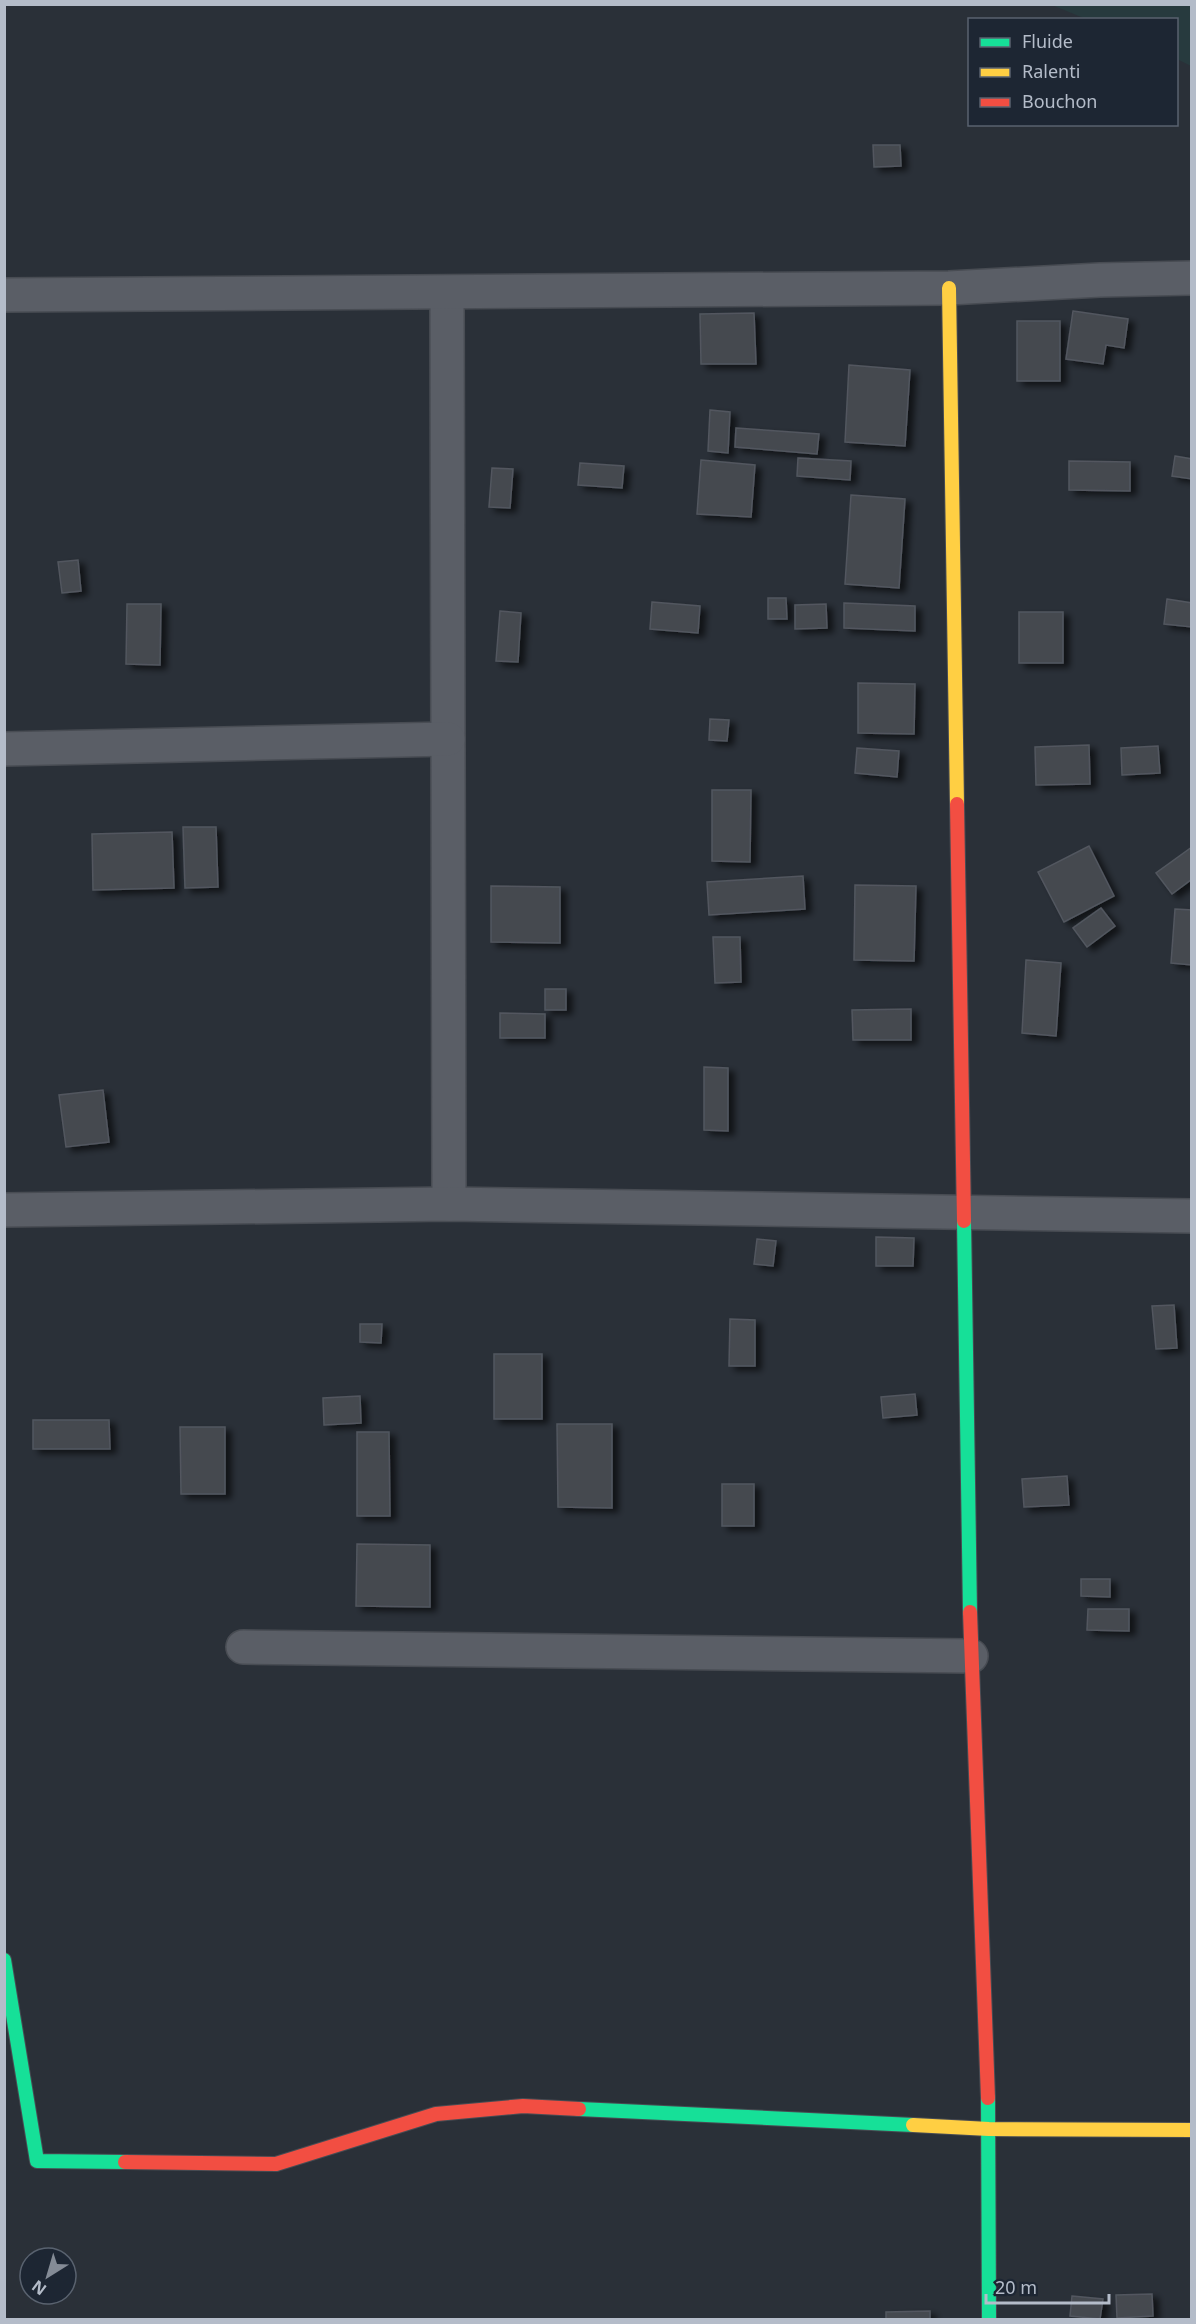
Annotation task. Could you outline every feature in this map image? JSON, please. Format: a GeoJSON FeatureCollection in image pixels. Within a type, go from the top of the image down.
{"type":"FeatureCollection","features":[{"type":"Feature","properties":{"kind":"street"},"geometry":{"type":"LineString","coordinates":[[4,295],[949,288],[1191,278]]}},
{"type":"Feature","properties":{"kind":"street"},"geometry":{"type":"LineString","coordinates":[[949,288],[971,1656],[989,2129],[989,2319]]}},
{"type":"Feature","properties":{"kind":"street"},"geometry":{"type":"LineString","coordinates":[[447,293],[450,1204]]}},
{"type":"Feature","properties":{"kind":"street"},"geometry":{"type":"LineString","coordinates":[[4,749],[448,739]]}},
{"type":"Feature","properties":{"kind":"street"},"geometry":{"type":"LineString","coordinates":[[4,1210],[450,1204],[1191,1216]]}},
{"type":"Feature","properties":{"kind":"street"},"geometry":{"type":"LineString","coordinates":[[243,1647],[971,1656]]}},
{"type":"Feature","properties":{"kind":"street"},"geometry":{"type":"LineString","coordinates":[[4,1960],[37,2161],[276,2164],[436,2114],[523,2106],[989,2129],[1191,2130]]}},
{"type":"Feature","properties":{"kind":"green space"},"geometry":{"type":"Polygon","coordinates":[[[1052,5],[1191,5],[1191,66],[1178,60],[1178,18],[1084,18],[1052,5]]]}},
{"type":"Feature","properties":{"kind":"building"},"geometry":{"type":"Polygon","coordinates":[[[873,145],[900,145],[901,166],[874,167],[873,145]]]}},
{"type":"Feature","properties":{"kind":"building"},"geometry":{"type":"Polygon","coordinates":[[[1073,311],[1128,319],[1124,348],[1106,345],[1103,364],[1066,359],[1073,311]]]}},
{"type":"Feature","properties":{"kind":"building"},"geometry":{"type":"Polygon","coordinates":[[[754,313],[756,364],[701,364],[700,314],[754,313]]]}},
{"type":"Feature","properties":{"kind":"building"},"geometry":{"type":"Polygon","coordinates":[[[1017,321],[1060,321],[1060,381],[1017,381],[1017,321]]]}},
{"type":"Feature","properties":{"kind":"building"},"geometry":{"type":"Polygon","coordinates":[[[849,365],[910,370],[905,446],[845,442],[849,365]]]}},
{"type":"Feature","properties":{"kind":"building"},"geometry":{"type":"Polygon","coordinates":[[[710,410],[730,412],[728,453],[708,451],[710,410]]]}},
{"type":"Feature","properties":{"kind":"building"},"geometry":{"type":"Polygon","coordinates":[[[736,428],[819,434],[817,454],[735,447],[736,428]]]}},
{"type":"Feature","properties":{"kind":"building"},"geometry":{"type":"Polygon","coordinates":[[[1175,456],[1192,459],[1192,479],[1172,476],[1175,456]]]}},
{"type":"Feature","properties":{"kind":"building"},"geometry":{"type":"Polygon","coordinates":[[[798,458],[851,461],[850,480],[797,476],[798,458]]]}},
{"type":"Feature","properties":{"kind":"building"},"geometry":{"type":"Polygon","coordinates":[[[701,460],[755,465],[751,517],[697,514],[701,460]]]}},
{"type":"Feature","properties":{"kind":"building"},"geometry":{"type":"Polygon","coordinates":[[[1069,461],[1130,462],[1130,491],[1069,490],[1069,461]]]}},
{"type":"Feature","properties":{"kind":"building"},"geometry":{"type":"Polygon","coordinates":[[[580,463],[624,466],[622,488],[578,485],[580,463]]]}},
{"type":"Feature","properties":{"kind":"building"},"geometry":{"type":"Polygon","coordinates":[[[492,468],[513,469],[510,508],[489,507],[492,468]]]}},
{"type":"Feature","properties":{"kind":"building"},"geometry":{"type":"Polygon","coordinates":[[[851,495],[905,499],[899,588],[845,584],[851,495]]]}},
{"type":"Feature","properties":{"kind":"building"},"geometry":{"type":"Polygon","coordinates":[[[78,560],[81,591],[62,593],[58,562],[78,560]]]}},
{"type":"Feature","properties":{"kind":"building"},"geometry":{"type":"Polygon","coordinates":[[[768,598],[786,598],[787,619],[768,619],[768,598]]]}},
{"type":"Feature","properties":{"kind":"building"},"geometry":{"type":"Polygon","coordinates":[[[1167,599],[1192,603],[1192,627],[1164,624],[1167,599]]]}},
{"type":"Feature","properties":{"kind":"building"},"geometry":{"type":"Polygon","coordinates":[[[652,602],[700,606],[698,633],[650,629],[652,602]]]}},
{"type":"Feature","properties":{"kind":"building"},"geometry":{"type":"Polygon","coordinates":[[[844,603],[915,606],[915,631],[844,628],[844,603]]]}},
{"type":"Feature","properties":{"kind":"building"},"geometry":{"type":"Polygon","coordinates":[[[127,604],[161,604],[160,665],[126,664],[127,604]]]}},
{"type":"Feature","properties":{"kind":"building"},"geometry":{"type":"Polygon","coordinates":[[[826,604],[827,628],[795,629],[795,605],[826,604]]]}},
{"type":"Feature","properties":{"kind":"building"},"geometry":{"type":"Polygon","coordinates":[[[500,611],[521,613],[518,662],[496,661],[500,611]]]}},
{"type":"Feature","properties":{"kind":"building"},"geometry":{"type":"Polygon","coordinates":[[[1019,612],[1063,612],[1063,663],[1019,663],[1019,612]]]}},
{"type":"Feature","properties":{"kind":"building"},"geometry":{"type":"Polygon","coordinates":[[[858,683],[915,684],[914,734],[858,733],[858,683]]]}},
{"type":"Feature","properties":{"kind":"building"},"geometry":{"type":"Polygon","coordinates":[[[710,719],[729,720],[727,741],[709,740],[710,719]]]}},
{"type":"Feature","properties":{"kind":"building"},"geometry":{"type":"Polygon","coordinates":[[[1089,745],[1090,784],[1036,785],[1035,747],[1089,745]]]}},
{"type":"Feature","properties":{"kind":"building"},"geometry":{"type":"Polygon","coordinates":[[[1158,746],[1160,773],[1122,775],[1121,748],[1158,746]]]}},
{"type":"Feature","properties":{"kind":"building"},"geometry":{"type":"Polygon","coordinates":[[[857,748],[899,751],[897,777],[855,773],[857,748]]]}},
{"type":"Feature","properties":{"kind":"building"},"geometry":{"type":"Polygon","coordinates":[[[712,790],[751,790],[750,862],[712,861],[712,790]]]}},
{"type":"Feature","properties":{"kind":"building"},"geometry":{"type":"Polygon","coordinates":[[[183,827],[216,827],[218,887],[185,888],[183,827]]]}},
{"type":"Feature","properties":{"kind":"building"},"geometry":{"type":"Polygon","coordinates":[[[172,832],[174,888],[93,890],[92,834],[172,832]]]}},
{"type":"Feature","properties":{"kind":"building"},"geometry":{"type":"Polygon","coordinates":[[[1089,846],[1114,896],[1064,922],[1038,872],[1089,846]]]}},
{"type":"Feature","properties":{"kind":"building"},"geometry":{"type":"Polygon","coordinates":[[[1192,847],[1192,879],[1172,894],[1156,873],[1192,847]]]}},
{"type":"Feature","properties":{"kind":"building"},"geometry":{"type":"Polygon","coordinates":[[[803,876],[805,909],[709,915],[707,882],[803,876]]]}},
{"type":"Feature","properties":{"kind":"building"},"geometry":{"type":"Polygon","coordinates":[[[855,885],[916,886],[914,961],[854,960],[855,885]]]}},
{"type":"Feature","properties":{"kind":"building"},"geometry":{"type":"Polygon","coordinates":[[[491,886],[560,887],[560,943],[491,942],[491,886]]]}},
{"type":"Feature","properties":{"kind":"building"},"geometry":{"type":"Polygon","coordinates":[[[1101,908],[1115,926],[1087,947],[1073,928],[1101,908]]]}},
{"type":"Feature","properties":{"kind":"building"},"geometry":{"type":"Polygon","coordinates":[[[1175,909],[1192,910],[1192,965],[1171,963],[1175,909]]]}},
{"type":"Feature","properties":{"kind":"building"},"geometry":{"type":"Polygon","coordinates":[[[713,937],[740,937],[741,982],[715,983],[713,937]]]}},
{"type":"Feature","properties":{"kind":"building"},"geometry":{"type":"Polygon","coordinates":[[[1026,960],[1061,963],[1056,1036],[1022,1033],[1026,960]]]}},
{"type":"Feature","properties":{"kind":"building"},"geometry":{"type":"Polygon","coordinates":[[[545,989],[566,989],[566,1010],[545,1010],[545,989]]]}},
{"type":"Feature","properties":{"kind":"building"},"geometry":{"type":"Polygon","coordinates":[[[911,1009],[911,1040],[853,1040],[852,1010],[911,1009]]]}},
{"type":"Feature","properties":{"kind":"building"},"geometry":{"type":"Polygon","coordinates":[[[500,1013],[545,1014],[545,1038],[500,1038],[500,1013]]]}},
{"type":"Feature","properties":{"kind":"building"},"geometry":{"type":"Polygon","coordinates":[[[704,1067],[728,1068],[728,1131],[704,1130],[704,1067]]]}},
{"type":"Feature","properties":{"kind":"building"},"geometry":{"type":"Polygon","coordinates":[[[103,1090],[109,1142],[66,1147],[59,1095],[103,1090]]]}},
{"type":"Feature","properties":{"kind":"building"},"geometry":{"type":"Polygon","coordinates":[[[876,1237],[914,1238],[913,1266],[876,1266],[876,1237]]]}},
{"type":"Feature","properties":{"kind":"building"},"geometry":{"type":"Polygon","coordinates":[[[757,1239],[776,1241],[773,1266],[754,1264],[757,1239]]]}},
{"type":"Feature","properties":{"kind":"building"},"geometry":{"type":"Polygon","coordinates":[[[1174,1305],[1177,1348],[1156,1349],[1152,1306],[1174,1305]]]}},
{"type":"Feature","properties":{"kind":"building"},"geometry":{"type":"Polygon","coordinates":[[[730,1319],[755,1320],[755,1366],[729,1366],[730,1319]]]}},
{"type":"Feature","properties":{"kind":"building"},"geometry":{"type":"Polygon","coordinates":[[[360,1324],[382,1324],[381,1343],[360,1342],[360,1324]]]}},
{"type":"Feature","properties":{"kind":"building"},"geometry":{"type":"Polygon","coordinates":[[[494,1354],[542,1354],[542,1419],[494,1419],[494,1354]]]}},
{"type":"Feature","properties":{"kind":"building"},"geometry":{"type":"Polygon","coordinates":[[[915,1394],[917,1415],[883,1418],[881,1397],[915,1394]]]}},
{"type":"Feature","properties":{"kind":"building"},"geometry":{"type":"Polygon","coordinates":[[[360,1396],[361,1423],[324,1425],[323,1398],[360,1396]]]}},
{"type":"Feature","properties":{"kind":"building"},"geometry":{"type":"Polygon","coordinates":[[[33,1420],[109,1420],[110,1449],[33,1449],[33,1420]]]}},
{"type":"Feature","properties":{"kind":"building"},"geometry":{"type":"Polygon","coordinates":[[[557,1424],[612,1424],[612,1508],[558,1507],[557,1424]]]}},
{"type":"Feature","properties":{"kind":"building"},"geometry":{"type":"Polygon","coordinates":[[[180,1427],[225,1427],[225,1494],[181,1494],[180,1427]]]}},
{"type":"Feature","properties":{"kind":"building"},"geometry":{"type":"Polygon","coordinates":[[[357,1432],[389,1432],[390,1516],[357,1516],[357,1432]]]}},
{"type":"Feature","properties":{"kind":"building"},"geometry":{"type":"Polygon","coordinates":[[[1067,1476],[1069,1505],[1024,1507],[1022,1479],[1067,1476]]]}},
{"type":"Feature","properties":{"kind":"building"},"geometry":{"type":"Polygon","coordinates":[[[722,1484],[754,1484],[754,1526],[722,1526],[722,1484]]]}},
{"type":"Feature","properties":{"kind":"building"},"geometry":{"type":"Polygon","coordinates":[[[357,1544],[430,1545],[430,1607],[356,1606],[357,1544]]]}},
{"type":"Feature","properties":{"kind":"building"},"geometry":{"type":"Polygon","coordinates":[[[1081,1579],[1110,1579],[1110,1597],[1081,1596],[1081,1579]]]}},
{"type":"Feature","properties":{"kind":"building"},"geometry":{"type":"Polygon","coordinates":[[[1088,1609],[1129,1609],[1129,1631],[1087,1630],[1088,1609]]]}},
{"type":"Feature","properties":{"kind":"building"},"geometry":{"type":"Polygon","coordinates":[[[1152,2294],[1153,2316],[1117,2318],[1116,2295],[1152,2294]]]}},
{"type":"Feature","properties":{"kind":"building"},"geometry":{"type":"Polygon","coordinates":[[[1072,2296],[1103,2299],[1100,2319],[1070,2316],[1072,2296]]]}},
{"type":"Feature","properties":{"kind":"building"},"geometry":{"type":"Polygon","coordinates":[[[930,2311],[930,2320],[886,2320],[886,2312],[930,2311]]]}},
{"type":"Feature","properties":{"kind":"traffic: fast"},"geometry":{"type":"LineString","coordinates":[[964,1221],[970,1612]]}},
{"type":"Feature","properties":{"kind":"traffic: fast"},"geometry":{"type":"LineString","coordinates":[[4,1960],[37,2161],[125,2162]]}},
{"type":"Feature","properties":{"kind":"traffic: fast"},"geometry":{"type":"LineString","coordinates":[[988,2098],[989,2320]]}},
{"type":"Feature","properties":{"kind":"traffic: fast"},"geometry":{"type":"LineString","coordinates":[[579,2109],[913,2125]]}},
{"type":"Feature","properties":{"kind":"traffic: slow"},"geometry":{"type":"LineString","coordinates":[[949,288],[957,804]]}},
{"type":"Feature","properties":{"kind":"traffic: slow"},"geometry":{"type":"LineString","coordinates":[[913,2125],[989,2129],[1192,2130]]}},
{"type":"Feature","properties":{"kind":"traffic: jam"},"geometry":{"type":"LineString","coordinates":[[957,804],[964,1221]]}},
{"type":"Feature","properties":{"kind":"traffic: jam"},"geometry":{"type":"LineString","coordinates":[[970,1612],[988,2098]]}},
{"type":"Feature","properties":{"kind":"traffic: jam"},"geometry":{"type":"LineString","coordinates":[[125,2162],[276,2164],[436,2114],[523,2106],[579,2109]]}}]}
